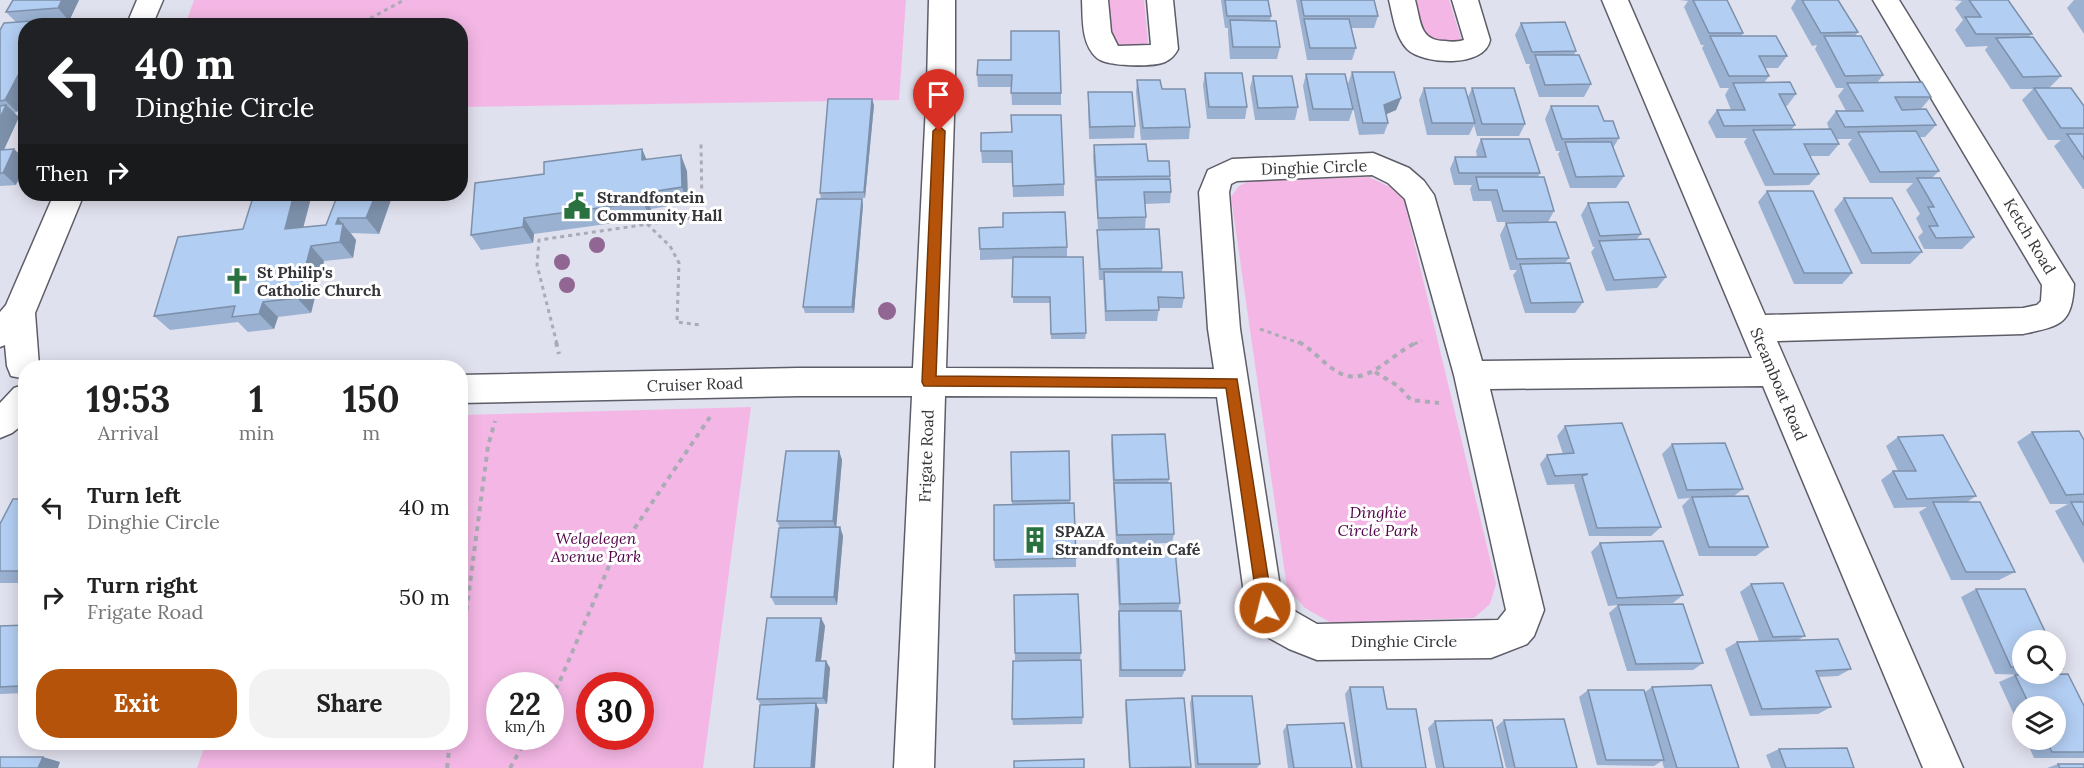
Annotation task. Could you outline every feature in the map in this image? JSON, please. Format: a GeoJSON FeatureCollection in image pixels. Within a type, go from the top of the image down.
{"type":"FeatureCollection","features":[{"type":"Feature","properties":{"kind":"street"},"geometry":{"type":"LineString","coordinates":[[142,18],[150,0]]}},
{"type":"Feature","properties":{"kind":"street","name":"Frigate Road"},"geometry":{"type":"LineString","coordinates":[[914,768],[942,0]]}},
{"type":"Feature","properties":{"kind":"street"},"geometry":{"type":"LineString","coordinates":[[1095,0],[1102,50],[1113,55],[1156,55],[1165,49],[1166,44],[1160,0]]}},
{"type":"Feature","properties":{"kind":"street"},"geometry":{"type":"LineString","coordinates":[[1402,0],[1414,41],[1424,50],[1432,51],[1465,51],[1476,45],[1477,40],[1465,0]]}},
{"type":"Feature","properties":{"kind":"street","name":"Steamboat Road"},"geometry":{"type":"LineString","coordinates":[[1615,0],[1943,768]]}},
{"type":"Feature","properties":{"kind":"street","name":"Ketch Road"},"geometry":{"type":"LineString","coordinates":[[1755,328],[2023,321],[2046,316],[2056,306],[2058,284],[1886,0]]}},
{"type":"Feature","properties":{"kind":"street","name":"Dinghie Circle"},"geometry":{"type":"LineString","coordinates":[[1373,164],[1394,170],[1408,181],[1419,195],[1458,332],[1525,610],[1522,624],[1509,636],[1491,640],[1317,642],[1279,625],[1265,608],[1224,329],[1214,192],[1218,178],[1232,170],[1373,164]]}},
{"type":"Feature","properties":{"kind":"street"},"geometry":{"type":"LineString","coordinates":[[0,423],[17,409],[18,374],[9,324],[66,201]]}},
{"type":"Feature","properties":{"kind":"street"},"geometry":{"type":"LineString","coordinates":[[1473,389],[1774,372]]}},
{"type":"Feature","properties":{"kind":"street","name":"Cruiser Road"},"geometry":{"type":"LineString","coordinates":[[468,389],[691,385],[734,382],[929,382]]}},
{"type":"Feature","properties":{"kind":"street"},"geometry":{"type":"LineString","coordinates":[[929,382],[1232,383]]}},
{"type":"Feature","properties":{"kind":"path"},"geometry":{"type":"LineString","coordinates":[[371,18],[404,0]]}},
{"type":"Feature","properties":{"kind":"path"},"geometry":{"type":"LineString","coordinates":[[553,387],[560,355],[537,265],[539,240],[696,217],[702,207],[701,144]]}},
{"type":"Feature","properties":{"kind":"path"},"geometry":{"type":"LineString","coordinates":[[646,224],[677,256],[679,263],[677,322],[700,325]]}},
{"type":"Feature","properties":{"kind":"path"},"geometry":{"type":"LineString","coordinates":[[1224,329],[1257,328],[1284,334],[1307,346],[1331,369],[1343,375],[1358,376],[1375,372],[1401,350],[1432,337],[1458,332]]}},
{"type":"Feature","properties":{"kind":"path"},"geometry":{"type":"LineString","coordinates":[[1375,372],[1398,386],[1412,400],[1437,403],[1473,389]]}},
{"type":"Feature","properties":{"kind":"path"},"geometry":{"type":"LineString","coordinates":[[564,672],[609,566],[734,382]]}},
{"type":"Feature","properties":{"kind":"path"},"geometry":{"type":"LineString","coordinates":[[468,599],[488,446],[503,388]]}},
{"type":"Feature","properties":{"kind":"path"},"geometry":{"type":"LineString","coordinates":[[447,768],[449,750]]}},
{"type":"Feature","properties":{"kind":"path"},"geometry":{"type":"LineString","coordinates":[[510,768],[520,750]]}},
{"type":"Feature","properties":{"kind":"green space"},"geometry":{"type":"Polygon","coordinates":[[[194,0],[906,0],[899,100],[468,107],[468,18],[188,18],[194,0]]]}},
{"type":"Feature","properties":{"kind":"green space"},"geometry":{"type":"Polygon","coordinates":[[[1109,0],[1144,0],[1148,43],[1115,46],[1112,41],[1109,0]]]}},
{"type":"Feature","properties":{"kind":"green space"},"geometry":{"type":"Polygon","coordinates":[[[1415,0],[1449,0],[1460,41],[1435,44],[1426,38],[1415,0]]]}},
{"type":"Feature","properties":{"kind":"green space","name":"Dinghie Circle Park"},"geometry":{"type":"Polygon","coordinates":[[[1369,177],[1390,187],[1404,200],[1496,584],[1490,604],[1474,618],[1331,623],[1305,608],[1287,588],[1231,197],[1239,186],[1249,181],[1369,177]]]}},
{"type":"Feature","properties":{"kind":"green space","name":"Welgelegen Avenue Park"},"geometry":{"type":"Polygon","coordinates":[[[751,407],[703,768],[197,768],[203,750],[468,750],[468,415],[751,407]]]}},
{"type":"Feature","properties":{"kind":"building"},"geometry":{"type":"Polygon","coordinates":[[[13,0],[62,0],[58,8],[6,12],[13,0]]]}},
{"type":"Feature","properties":{"kind":"building"},"geometry":{"type":"Polygon","coordinates":[[[1225,0],[1268,0],[1271,16],[1227,16],[1225,0]]]}},
{"type":"Feature","properties":{"kind":"building"},"geometry":{"type":"Polygon","coordinates":[[[1301,0],[1374,0],[1378,16],[1304,16],[1301,0]]]}},
{"type":"Feature","properties":{"kind":"building"},"geometry":{"type":"Polygon","coordinates":[[[1693,0],[1727,0],[1743,33],[1709,33],[1693,0]]]}},
{"type":"Feature","properties":{"kind":"building"},"geometry":{"type":"Polygon","coordinates":[[[1802,0],[1838,0],[1858,32],[1821,33],[1802,0]]]}},
{"type":"Feature","properties":{"kind":"building"},"geometry":{"type":"Polygon","coordinates":[[[1969,0],[2008,0],[2032,34],[1976,34],[1965,17],[1981,17],[1969,0]]]}},
{"type":"Feature","properties":{"kind":"building"},"geometry":{"type":"Polygon","coordinates":[[[1304,19],[1349,19],[1356,48],[1310,48],[1304,19]]]}},
{"type":"Feature","properties":{"kind":"building"},"geometry":{"type":"Polygon","coordinates":[[[1230,20],[1276,21],[1280,47],[1233,47],[1230,20]]]}},
{"type":"Feature","properties":{"kind":"building"},"geometry":{"type":"Polygon","coordinates":[[[18,22],[18,75],[5,100],[0,101],[0,30],[4,23],[18,22]]]}},
{"type":"Feature","properties":{"kind":"building"},"geometry":{"type":"Polygon","coordinates":[[[1565,22],[1576,51],[1532,52],[1521,23],[1565,22]]]}},
{"type":"Feature","properties":{"kind":"building"},"geometry":{"type":"Polygon","coordinates":[[[1011,31],[1059,31],[1061,93],[1011,93],[1012,75],[977,75],[978,60],[1011,60],[1011,31]]]}},
{"type":"Feature","properties":{"kind":"building"},"geometry":{"type":"Polygon","coordinates":[[[1710,36],[1776,36],[1787,56],[1759,56],[1769,76],[1729,76],[1710,36]]]}},
{"type":"Feature","properties":{"kind":"building"},"geometry":{"type":"Polygon","coordinates":[[[1824,36],[1861,36],[1883,75],[1845,76],[1824,36]]]}},
{"type":"Feature","properties":{"kind":"building"},"geometry":{"type":"Polygon","coordinates":[[[2033,37],[2061,76],[2023,77],[1996,38],[2033,37]]]}},
{"type":"Feature","properties":{"kind":"building"},"geometry":{"type":"Polygon","coordinates":[[[1535,55],[1579,55],[1591,84],[1545,85],[1535,55]]]}},
{"type":"Feature","properties":{"kind":"building"},"geometry":{"type":"Polygon","coordinates":[[[1352,72],[1394,72],[1401,98],[1384,105],[1388,123],[1363,123],[1352,72]]]}},
{"type":"Feature","properties":{"kind":"building"},"geometry":{"type":"Polygon","coordinates":[[[1205,73],[1242,73],[1247,107],[1209,107],[1205,73]]]}},
{"type":"Feature","properties":{"kind":"building"},"geometry":{"type":"Polygon","coordinates":[[[1306,74],[1345,74],[1353,109],[1313,109],[1306,74]]]}},
{"type":"Feature","properties":{"kind":"building"},"geometry":{"type":"Polygon","coordinates":[[[1253,76],[1292,76],[1298,107],[1258,108],[1253,76]]]}},
{"type":"Feature","properties":{"kind":"building"},"geometry":{"type":"Polygon","coordinates":[[[1137,80],[1160,80],[1162,89],[1185,89],[1190,127],[1143,128],[1137,80]]]}},
{"type":"Feature","properties":{"kind":"building"},"geometry":{"type":"Polygon","coordinates":[[[1790,82],[1796,94],[1779,94],[1795,125],[1724,126],[1717,110],[1745,110],[1733,83],[1790,82]]]}},
{"type":"Feature","properties":{"kind":"building"},"geometry":{"type":"Polygon","coordinates":[[[1922,82],[1931,97],[1895,97],[1902,110],[1926,109],[1936,125],[1845,127],[1836,111],[1863,111],[1847,83],[1922,82]]]}},
{"type":"Feature","properties":{"kind":"building"},"geometry":{"type":"Polygon","coordinates":[[[1424,88],[1465,88],[1475,123],[1432,123],[1424,88]]]}},
{"type":"Feature","properties":{"kind":"building"},"geometry":{"type":"Polygon","coordinates":[[[1472,88],[1514,88],[1525,124],[1482,124],[1472,88]]]}},
{"type":"Feature","properties":{"kind":"building"},"geometry":{"type":"Polygon","coordinates":[[[2034,88],[2071,88],[2084,106],[2084,128],[2061,128],[2034,88]]]}},
{"type":"Feature","properties":{"kind":"building"},"geometry":{"type":"Polygon","coordinates":[[[1088,92],[1132,92],[1135,126],[1090,127],[1088,92]]]}},
{"type":"Feature","properties":{"kind":"building"},"geometry":{"type":"Polygon","coordinates":[[[828,99],[872,99],[864,192],[820,193],[828,99]]]}},
{"type":"Feature","properties":{"kind":"building"},"geometry":{"type":"Polygon","coordinates":[[[6,105],[0,118],[0,106],[6,105]]]}},
{"type":"Feature","properties":{"kind":"building"},"geometry":{"type":"Polygon","coordinates":[[[1551,106],[1598,106],[1604,121],[1613,121],[1619,138],[1562,139],[1551,106]]]}},
{"type":"Feature","properties":{"kind":"building"},"geometry":{"type":"Polygon","coordinates":[[[1011,115],[1061,115],[1064,184],[1013,186],[1012,151],[981,151],[981,133],[1012,132],[1011,115]]]}},
{"type":"Feature","properties":{"kind":"building"},"geometry":{"type":"Polygon","coordinates":[[[1831,129],[1839,144],[1804,144],[1819,174],[1774,174],[1753,130],[1831,129]]]}},
{"type":"Feature","properties":{"kind":"building"},"geometry":{"type":"Polygon","coordinates":[[[1916,131],[1939,171],[1880,172],[1858,132],[1916,131]]]}},
{"type":"Feature","properties":{"kind":"building"},"geometry":{"type":"Polygon","coordinates":[[[2067,134],[2084,134],[2084,159],[2067,134]]]}},
{"type":"Feature","properties":{"kind":"building"},"geometry":{"type":"Polygon","coordinates":[[[1481,139],[1529,139],[1540,173],[1459,173],[1455,157],[1486,157],[1481,139]]]}},
{"type":"Feature","properties":{"kind":"building"},"geometry":{"type":"Polygon","coordinates":[[[1565,142],[1611,142],[1624,176],[1576,177],[1565,142]]]}},
{"type":"Feature","properties":{"kind":"building"},"geometry":{"type":"Polygon","coordinates":[[[1146,144],[1148,161],[1169,161],[1170,176],[1096,177],[1094,145],[1146,144]]]}},
{"type":"Feature","properties":{"kind":"building"},"geometry":{"type":"Polygon","coordinates":[[[14,149],[3,173],[0,173],[0,150],[14,149]]]}},
{"type":"Feature","properties":{"kind":"building"},"geometry":{"type":"Polygon","coordinates":[[[642,149],[642,160],[681,155],[682,187],[644,193],[643,202],[524,218],[523,227],[471,235],[475,183],[544,174],[544,162],[642,149]]]}},
{"type":"Feature","properties":{"kind":"building"},"geometry":{"type":"Polygon","coordinates":[[[1476,177],[1544,177],[1554,211],[1503,211],[1497,190],[1479,190],[1476,177]]]}},
{"type":"Feature","properties":{"kind":"building"},"geometry":{"type":"Polygon","coordinates":[[[1917,178],[1940,178],[1974,237],[1936,238],[1929,226],[1938,226],[1928,207],[1934,207],[1917,178]]]}},
{"type":"Feature","properties":{"kind":"building"},"geometry":{"type":"Polygon","coordinates":[[[1170,179],[1171,192],[1144,192],[1146,217],[1098,218],[1096,180],[1170,179]]]}},
{"type":"Feature","properties":{"kind":"building"},"geometry":{"type":"Polygon","coordinates":[[[1767,191],[1813,191],[1852,273],[1804,273],[1767,191]]]}},
{"type":"Feature","properties":{"kind":"building"},"geometry":{"type":"Polygon","coordinates":[[[1844,198],[1892,198],[1922,252],[1872,253],[1844,198]]]}},
{"type":"Feature","properties":{"kind":"building"},"geometry":{"type":"Polygon","coordinates":[[[817,199],[862,199],[852,307],[803,307],[817,199]]]}},
{"type":"Feature","properties":{"kind":"building"},"geometry":{"type":"Polygon","coordinates":[[[252,201],[292,201],[285,229],[326,225],[335,201],[373,201],[366,218],[338,218],[336,224],[343,224],[340,242],[311,246],[297,298],[263,302],[259,314],[232,317],[235,306],[154,316],[178,237],[243,229],[252,201]]]}},
{"type":"Feature","properties":{"kind":"building"},"geometry":{"type":"Polygon","coordinates":[[[1628,202],[1641,234],[1600,236],[1588,203],[1628,202]]]}},
{"type":"Feature","properties":{"kind":"building"},"geometry":{"type":"Polygon","coordinates":[[[1065,212],[1067,247],[980,249],[979,228],[1003,227],[1003,213],[1065,212]]]}},
{"type":"Feature","properties":{"kind":"building"},"geometry":{"type":"Polygon","coordinates":[[[1556,222],[1569,258],[1517,259],[1506,223],[1556,222]]]}},
{"type":"Feature","properties":{"kind":"building"},"geometry":{"type":"Polygon","coordinates":[[[1159,229],[1162,268],[1100,269],[1097,230],[1159,229]]]}},
{"type":"Feature","properties":{"kind":"building"},"geometry":{"type":"Polygon","coordinates":[[[1649,239],[1666,277],[1614,280],[1599,241],[1649,239]]]}},
{"type":"Feature","properties":{"kind":"building"},"geometry":{"type":"Polygon","coordinates":[[[1013,257],[1083,257],[1086,333],[1051,334],[1050,297],[1012,297],[1013,257]]]}},
{"type":"Feature","properties":{"kind":"building"},"geometry":{"type":"Polygon","coordinates":[[[1570,263],[1583,302],[1531,303],[1520,264],[1570,263]]]}},
{"type":"Feature","properties":{"kind":"building"},"geometry":{"type":"Polygon","coordinates":[[[1104,272],[1182,272],[1184,298],[1158,297],[1159,310],[1106,311],[1104,272]]]}},
{"type":"Feature","properties":{"kind":"building"},"geometry":{"type":"Polygon","coordinates":[[[1622,423],[1661,527],[1597,528],[1582,476],[1588,474],[1555,476],[1547,455],[1574,453],[1565,426],[1622,423]]]}},
{"type":"Feature","properties":{"kind":"building"},"geometry":{"type":"Polygon","coordinates":[[[2079,431],[2084,440],[2084,494],[2066,495],[2032,432],[2079,431]]]}},
{"type":"Feature","properties":{"kind":"building"},"geometry":{"type":"Polygon","coordinates":[[[1165,434],[1169,479],[1114,480],[1112,435],[1165,434]]]}},
{"type":"Feature","properties":{"kind":"building"},"geometry":{"type":"Polygon","coordinates":[[[1943,435],[1976,496],[1907,499],[1893,471],[1916,471],[1898,437],[1943,435]]]}},
{"type":"Feature","properties":{"kind":"building"},"geometry":{"type":"Polygon","coordinates":[[[1725,443],[1743,489],[1687,490],[1672,444],[1725,443]]]}},
{"type":"Feature","properties":{"kind":"building"},"geometry":{"type":"Polygon","coordinates":[[[786,451],[839,451],[833,521],[777,521],[786,451]]]}},
{"type":"Feature","properties":{"kind":"building"},"geometry":{"type":"Polygon","coordinates":[[[1069,451],[1070,500],[1012,501],[1011,452],[1069,451]]]}},
{"type":"Feature","properties":{"kind":"building"},"geometry":{"type":"Polygon","coordinates":[[[1114,483],[1171,483],[1174,534],[1117,535],[1114,483]]]}},
{"type":"Feature","properties":{"kind":"building"},"geometry":{"type":"Polygon","coordinates":[[[1748,496],[1768,547],[1709,547],[1692,497],[1748,496]]]}},
{"type":"Feature","properties":{"kind":"building"},"geometry":{"type":"Polygon","coordinates":[[[13,499],[18,499],[18,571],[0,571],[0,524],[13,499]]]}},
{"type":"Feature","properties":{"kind":"building"},"geometry":{"type":"Polygon","coordinates":[[[1933,502],[1980,502],[2015,572],[1966,572],[1933,502]]]}},
{"type":"Feature","properties":{"kind":"building"},"geometry":{"type":"Polygon","coordinates":[[[2071,502],[2084,502],[2084,526],[2071,502]]]}},
{"type":"Feature","properties":{"kind":"building","name":"SPAZA Strandfontein Café"},"geometry":{"type":"Polygon","coordinates":[[[1074,503],[1076,558],[994,560],[994,505],[1074,503]]]}},
{"type":"Feature","properties":{"kind":"building"},"geometry":{"type":"Polygon","coordinates":[[[840,527],[834,597],[771,597],[779,528],[840,527]]]}},
{"type":"Feature","properties":{"kind":"building"},"geometry":{"type":"Polygon","coordinates":[[[1663,541],[1683,595],[1617,598],[1600,543],[1663,541]]]}},
{"type":"Feature","properties":{"kind":"building"},"geometry":{"type":"Polygon","coordinates":[[[1118,550],[1175,550],[1180,603],[1120,604],[1118,550]]]}},
{"type":"Feature","properties":{"kind":"building"},"geometry":{"type":"Polygon","coordinates":[[[1783,583],[1805,636],[1773,637],[1751,584],[1783,583]]]}},
{"type":"Feature","properties":{"kind":"building"},"geometry":{"type":"Polygon","coordinates":[[[1976,589],[2025,589],[2044,630],[2012,630],[2011,667],[1976,589]]]}},
{"type":"Feature","properties":{"kind":"building"},"geometry":{"type":"Polygon","coordinates":[[[1078,594],[1081,653],[1015,653],[1014,595],[1078,594]]]}},
{"type":"Feature","properties":{"kind":"building"},"geometry":{"type":"Polygon","coordinates":[[[1683,604],[1703,663],[1636,664],[1618,605],[1683,604]]]}},
{"type":"Feature","properties":{"kind":"building"},"geometry":{"type":"Polygon","coordinates":[[[1119,611],[1181,611],[1185,670],[1121,670],[1119,611]]]}},
{"type":"Feature","properties":{"kind":"building"},"geometry":{"type":"Polygon","coordinates":[[[767,618],[821,618],[816,661],[826,661],[823,698],[757,699],[767,618]]]}},
{"type":"Feature","properties":{"kind":"building"},"geometry":{"type":"Polygon","coordinates":[[[18,625],[18,686],[0,687],[0,626],[18,625]]]}},
{"type":"Feature","properties":{"kind":"building"},"geometry":{"type":"Polygon","coordinates":[[[1838,639],[1851,669],[1816,671],[1831,707],[1762,709],[1737,642],[1838,639]]]}},
{"type":"Feature","properties":{"kind":"building"},"geometry":{"type":"Polygon","coordinates":[[[1081,660],[1083,717],[1012,719],[1013,661],[1081,660]]]}},
{"type":"Feature","properties":{"kind":"building"},"geometry":{"type":"Polygon","coordinates":[[[2066,674],[2084,706],[2084,752],[2052,752],[2051,750],[2066,750],[2066,696],[2025,696],[2019,684],[2066,684],[2066,674]]]}},
{"type":"Feature","properties":{"kind":"building"},"geometry":{"type":"Polygon","coordinates":[[[1711,685],[1739,768],[1677,768],[1652,687],[1711,685]]]}},
{"type":"Feature","properties":{"kind":"building"},"geometry":{"type":"Polygon","coordinates":[[[1350,687],[1383,687],[1387,709],[1416,709],[1426,768],[1362,768],[1350,687]]]}},
{"type":"Feature","properties":{"kind":"building"},"geometry":{"type":"Polygon","coordinates":[[[1588,690],[1644,690],[1664,760],[1606,760],[1588,690]]]}},
{"type":"Feature","properties":{"kind":"building"},"geometry":{"type":"Polygon","coordinates":[[[1192,696],[1252,696],[1260,764],[1198,764],[1192,696]]]}},
{"type":"Feature","properties":{"kind":"building"},"geometry":{"type":"Polygon","coordinates":[[[1184,698],[1191,767],[1130,768],[1126,700],[1184,698]]]}},
{"type":"Feature","properties":{"kind":"building"},"geometry":{"type":"Polygon","coordinates":[[[816,703],[811,768],[754,768],[760,705],[816,703]]]}},
{"type":"Feature","properties":{"kind":"building"},"geometry":{"type":"Polygon","coordinates":[[[1564,719],[1577,768],[1515,768],[1504,720],[1564,719]]]}},
{"type":"Feature","properties":{"kind":"building"},"geometry":{"type":"Polygon","coordinates":[[[1492,720],[1503,768],[1444,768],[1435,721],[1492,720]]]}},
{"type":"Feature","properties":{"kind":"building"},"geometry":{"type":"Polygon","coordinates":[[[1344,723],[1352,768],[1294,768],[1287,725],[1344,723]]]}},
{"type":"Feature","properties":{"kind":"building"},"geometry":{"type":"Polygon","coordinates":[[[1847,748],[1854,768],[1786,768],[1779,749],[1847,748]]]}},
{"type":"Feature","properties":{"kind":"building"},"geometry":{"type":"Polygon","coordinates":[[[0,757],[43,757],[38,768],[0,768],[0,757]]]}},
{"type":"Feature","properties":{"kind":"building"},"geometry":{"type":"Polygon","coordinates":[[[1084,759],[1084,768],[1014,768],[1014,761],[1084,759]]]}},
{"type":"Feature","properties":{"kind":"building"},"geometry":{"type":"Polygon","coordinates":[[[2058,764],[2084,764],[2084,768],[2060,768],[2058,764]]]}},
{"type":"Feature","properties":{"kind":"place","name":"Strandfontein Community Hall"},"geometry":{"type":"Point","coordinates":[577,206]}},
{"type":"Feature","properties":{"kind":"place","name":"St Philip's Catholic Church"},"geometry":{"type":"Point","coordinates":[237,281]}},
{"type":"Feature","properties":{"kind":"place","name":"SPAZA Strandfontein Café"},"geometry":{"type":"Point","coordinates":[1035,540]}},
{"type":"Feature","properties":{"kind":"route"},"geometry":{"type":"LineString","coordinates":[[939,131],[929,382],[1232,383],[1265,608]]}}]}
